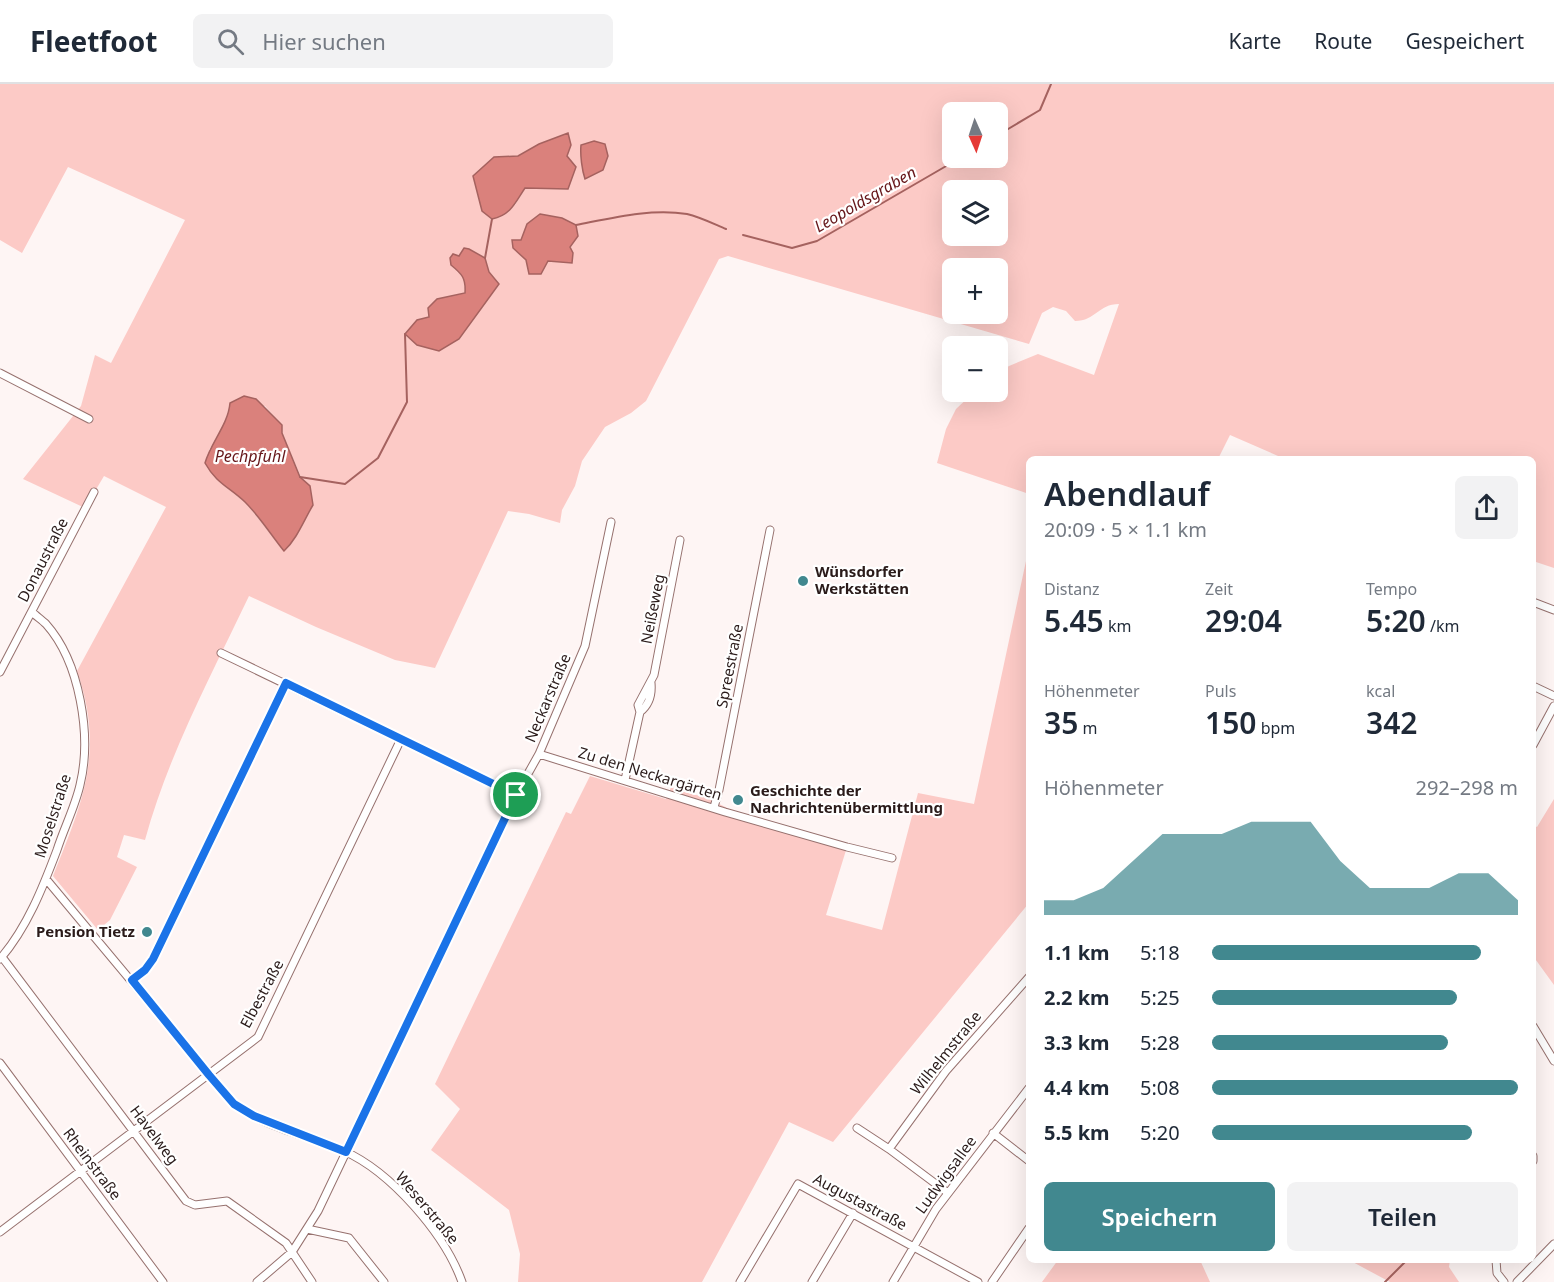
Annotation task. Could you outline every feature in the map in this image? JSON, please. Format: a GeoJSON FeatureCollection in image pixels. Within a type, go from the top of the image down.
{"type":"FeatureCollection","features":[{"type":"Feature","properties":{"kind":"street"},"geometry":{"type":"LineString","coordinates":[[0,373],[89,418]]}},
{"type":"Feature","properties":{"kind":"street","name":"Donaustraße"},"geometry":{"type":"LineString","coordinates":[[0,672],[94,492]]}},
{"type":"Feature","properties":{"kind":"street","name":"Neckarstraße"},"geometry":{"type":"LineString","coordinates":[[256,1282],[292,1251],[318,1211],[516,795],[538,754],[585,646],[611,522]]}},
{"type":"Feature","properties":{"kind":"street","name":"Spreestraße"},"geometry":{"type":"LineString","coordinates":[[714,807],[770,530]]}},
{"type":"Feature","properties":{"kind":"street","name":"Neißeweg"},"geometry":{"type":"LineString","coordinates":[[625,780],[640,712],[638,705],[651,683],[680,540]]}},
{"type":"Feature","properties":{"kind":"street"},"geometry":{"type":"LineString","coordinates":[[1536,603],[1554,610]]}},
{"type":"Feature","properties":{"kind":"street","name":"Moselstraße"},"geometry":{"type":"LineString","coordinates":[[1,958],[23,925],[46,879],[80,785],[84,755],[84,729],[74,674],[46,624],[32,612]]}},
{"type":"Feature","properties":{"kind":"street"},"geometry":{"type":"LineString","coordinates":[[221,652],[516,795]]}},
{"type":"Feature","properties":{"kind":"street"},"geometry":{"type":"LineString","coordinates":[[132,980],[145,970],[153,959],[286,683]]}},
{"type":"Feature","properties":{"kind":"street"},"geometry":{"type":"LineString","coordinates":[[1536,687],[1554,696]]}},
{"type":"Feature","properties":{"kind":"street"},"geometry":{"type":"LineString","coordinates":[[1536,740],[1554,706]]}},
{"type":"Feature","properties":{"kind":"street","name":"Elbestraße"},"geometry":{"type":"LineString","coordinates":[[0,1232],[258,1037],[400,739]]}},
{"type":"Feature","properties":{"kind":"street","name":"Zu den Neckargärten"},"geometry":{"type":"LineString","coordinates":[[538,754],[847,848],[892,858]]}},
{"type":"Feature","properties":{"kind":"street","name":"Weserstraße"},"geometry":{"type":"LineString","coordinates":[[46,879],[209,1075],[243,1110],[346,1152],[372,1167],[397,1187],[443,1243],[462,1282]]}},
{"type":"Feature","properties":{"kind":"street","name":"Havelweg"},"geometry":{"type":"LineString","coordinates":[[1,958],[186,1201],[195,1204],[227,1201],[286,1243],[312,1282]]}},
{"type":"Feature","properties":{"kind":"street","name":"Wilhelmstraße"},"geometry":{"type":"LineString","coordinates":[[889,1149],[946,1071],[1026,980]]}},
{"type":"Feature","properties":{"kind":"street"},"geometry":{"type":"LineString","coordinates":[[1536,1031],[1554,1061]]}},
{"type":"Feature","properties":{"kind":"street","name":"Rheinstraße"},"geometry":{"type":"LineString","coordinates":[[0,1062],[163,1282]]}},
{"type":"Feature","properties":{"kind":"street","name":"Ludwigsallee"},"geometry":{"type":"LineString","coordinates":[[893,1282],[936,1209],[1026,1092]]}},
{"type":"Feature","properties":{"kind":"street"},"geometry":{"type":"LineString","coordinates":[[858,1128],[948,1193]]}},
{"type":"Feature","properties":{"kind":"street"},"geometry":{"type":"LineString","coordinates":[[993,1133],[1026,1159]]}},
{"type":"Feature","properties":{"kind":"street","name":"Augustastraße"},"geometry":{"type":"LineString","coordinates":[[742,1282],[798,1184],[978,1282]]}},
{"type":"Feature","properties":{"kind":"street"},"geometry":{"type":"LineString","coordinates":[[812,1282],[853,1214]]}},
{"type":"Feature","properties":{"kind":"street"},"geometry":{"type":"LineString","coordinates":[[307,1228],[349,1238],[384,1282]]}},
{"type":"Feature","properties":{"kind":"street"},"geometry":{"type":"LineString","coordinates":[[992,1282],[1026,1232]]}},
{"type":"Feature","properties":{"kind":"street"},"geometry":{"type":"LineString","coordinates":[[1536,1262],[1554,1244]]}},
{"type":"Feature","properties":{"kind":"street"},"geometry":{"type":"LineString","coordinates":[[1496,1263],[1497,1273],[1504,1282]]}},
{"type":"Feature","properties":{"kind":"street"},"geometry":{"type":"LineString","coordinates":[[1517,1282],[1536,1263]]}},
{"type":"Feature","properties":{"kind":"shaded area"},"geometry":{"type":"Polygon","coordinates":[[[0,84],[1554,84],[1554,568],[1536,562],[1536,456],[1278,456],[1230,435],[1220,456],[1026,456],[1026,493],[937,463],[946,429],[956,409],[963,402],[1008,402],[1009,366],[1038,354],[1094,375],[1119,304],[1106,307],[1088,318],[1075,321],[1066,311],[1053,307],[1042,313],[1029,344],[961,324],[1008,324],[1008,258],[942,258],[942,319],[728,256],[719,259],[646,401],[631,413],[605,427],[582,461],[575,486],[562,510],[560,523],[508,511],[435,668],[395,660],[249,596],[178,747],[145,840],[124,835],[117,857],[137,867],[110,920],[98,930],[53,876],[81,800],[90,752],[85,700],[77,671],[166,507],[104,476],[85,508],[23,479],[81,406],[95,355],[111,363],[185,220],[68,167],[22,253],[0,240],[0,84]],[[518,156],[494,157],[515,205],[525,188],[567,189],[518,156]],[[578,236],[512,241],[513,248],[524,258],[539,262],[561,253],[578,236]],[[461,254],[451,265],[464,280],[465,293],[446,297],[429,318],[417,320],[405,334],[417,345],[480,309],[499,285],[489,272],[485,258],[461,254]],[[265,406],[230,412],[209,450],[221,483],[246,503],[284,551],[297,535],[313,505],[282,433],[281,425],[265,406]]]}},
{"type":"Feature","properties":{"kind":"shaded area"},"geometry":{"type":"Polygon","coordinates":[[[1026,561],[1026,907],[833,1142],[789,1122],[702,1282],[518,1282],[520,1254],[509,1210],[431,1150],[460,1109],[435,1084],[566,812],[571,814],[590,776],[666,799],[671,787],[709,799],[758,823],[847,847],[826,915],[882,930],[918,793],[974,804],[1026,561]]]}},
{"type":"Feature","properties":{"kind":"shaded area"},"geometry":{"type":"Polygon","coordinates":[[[1554,799],[1554,985],[1536,960],[1537,827],[1554,799]]]}},
{"type":"Feature","properties":{"kind":"shaded area"},"geometry":{"type":"Polygon","coordinates":[[[1056,1263],[1201,1263],[1210,1282],[1042,1282],[1056,1263]]]}},
{"type":"Feature","properties":{"kind":"shaded area"},"geometry":{"type":"Polygon","coordinates":[[[1355,1263],[1450,1263],[1449,1267],[1459,1282],[1390,1282],[1355,1263]]]}},
{"type":"Feature","properties":{"kind":"water"},"geometry":{"type":"Polygon","coordinates":[[[568,133],[571,145],[567,156],[576,167],[568,189],[525,188],[512,208],[504,215],[492,219],[482,211],[473,176],[494,157],[518,156],[539,144],[568,133]]]}},
{"type":"Feature","properties":{"kind":"water"},"geometry":{"type":"Polygon","coordinates":[[[594,141],[605,144],[608,156],[603,170],[585,179],[581,145],[594,141]]]}},
{"type":"Feature","properties":{"kind":"water"},"geometry":{"type":"Polygon","coordinates":[[[540,214],[562,218],[576,225],[578,236],[570,247],[573,253],[572,263],[548,261],[541,274],[529,274],[526,260],[513,248],[512,240],[521,240],[527,224],[540,214]]]}},
{"type":"Feature","properties":{"kind":"water"},"geometry":{"type":"Polygon","coordinates":[[[464,248],[485,258],[489,272],[499,284],[459,339],[439,351],[417,345],[405,334],[417,320],[429,317],[428,308],[437,299],[465,293],[464,280],[451,265],[450,258],[453,254],[459,256],[464,248]]]}},
{"type":"Feature","properties":{"kind":"water","name":"Pechpfuhl"},"geometry":{"type":"Polygon","coordinates":[[[244,396],[256,399],[282,425],[282,433],[300,477],[310,486],[313,505],[297,535],[284,551],[261,520],[239,497],[218,480],[205,463],[226,419],[230,403],[244,396]]]}},
{"type":"Feature","properties":{"kind":"waterway","name":"Leopoldsgraben"},"geometry":{"type":"LineString","coordinates":[[1008,129],[1040,110],[1051,84]]}},
{"type":"Feature","properties":{"kind":"waterway","name":"Leopoldsgraben"},"geometry":{"type":"LineString","coordinates":[[743,235],[792,248],[817,241],[943,168]]}},
{"type":"Feature","properties":{"kind":"waterway","name":"Leopoldsgraben"},"geometry":{"type":"LineString","coordinates":[[576,225],[632,215],[673,212],[692,215],[726,229]]}},
{"type":"Feature","properties":{"kind":"waterway"},"geometry":{"type":"LineString","coordinates":[[485,258],[492,219]]}},
{"type":"Feature","properties":{"kind":"waterway"},"geometry":{"type":"LineString","coordinates":[[300,477],[345,484],[378,458],[407,402],[405,334]]}},
{"type":"Feature","properties":{"kind":"waterway"},"geometry":{"type":"LineString","coordinates":[[1385,1282],[1404,1263]]}},
{"type":"Feature","properties":{"kind":"place","name":"Wünsdorfer Werkstätten"},"geometry":{"type":"Point","coordinates":[803,581]}},
{"type":"Feature","properties":{"kind":"place","name":"Geschichte der Nachrichtenübermittlung"},"geometry":{"type":"Point","coordinates":[738,800]}},
{"type":"Feature","properties":{"kind":"place","name":"Pension Tietz"},"geometry":{"type":"Point","coordinates":[147,932]}},
{"type":"Feature","properties":{"kind":"route"},"geometry":{"type":"LineString","coordinates":[[286,683],[516,795],[346,1152],[254,1116],[234,1104],[132,980],[145,970],[153,959],[286,683]]}}]}
